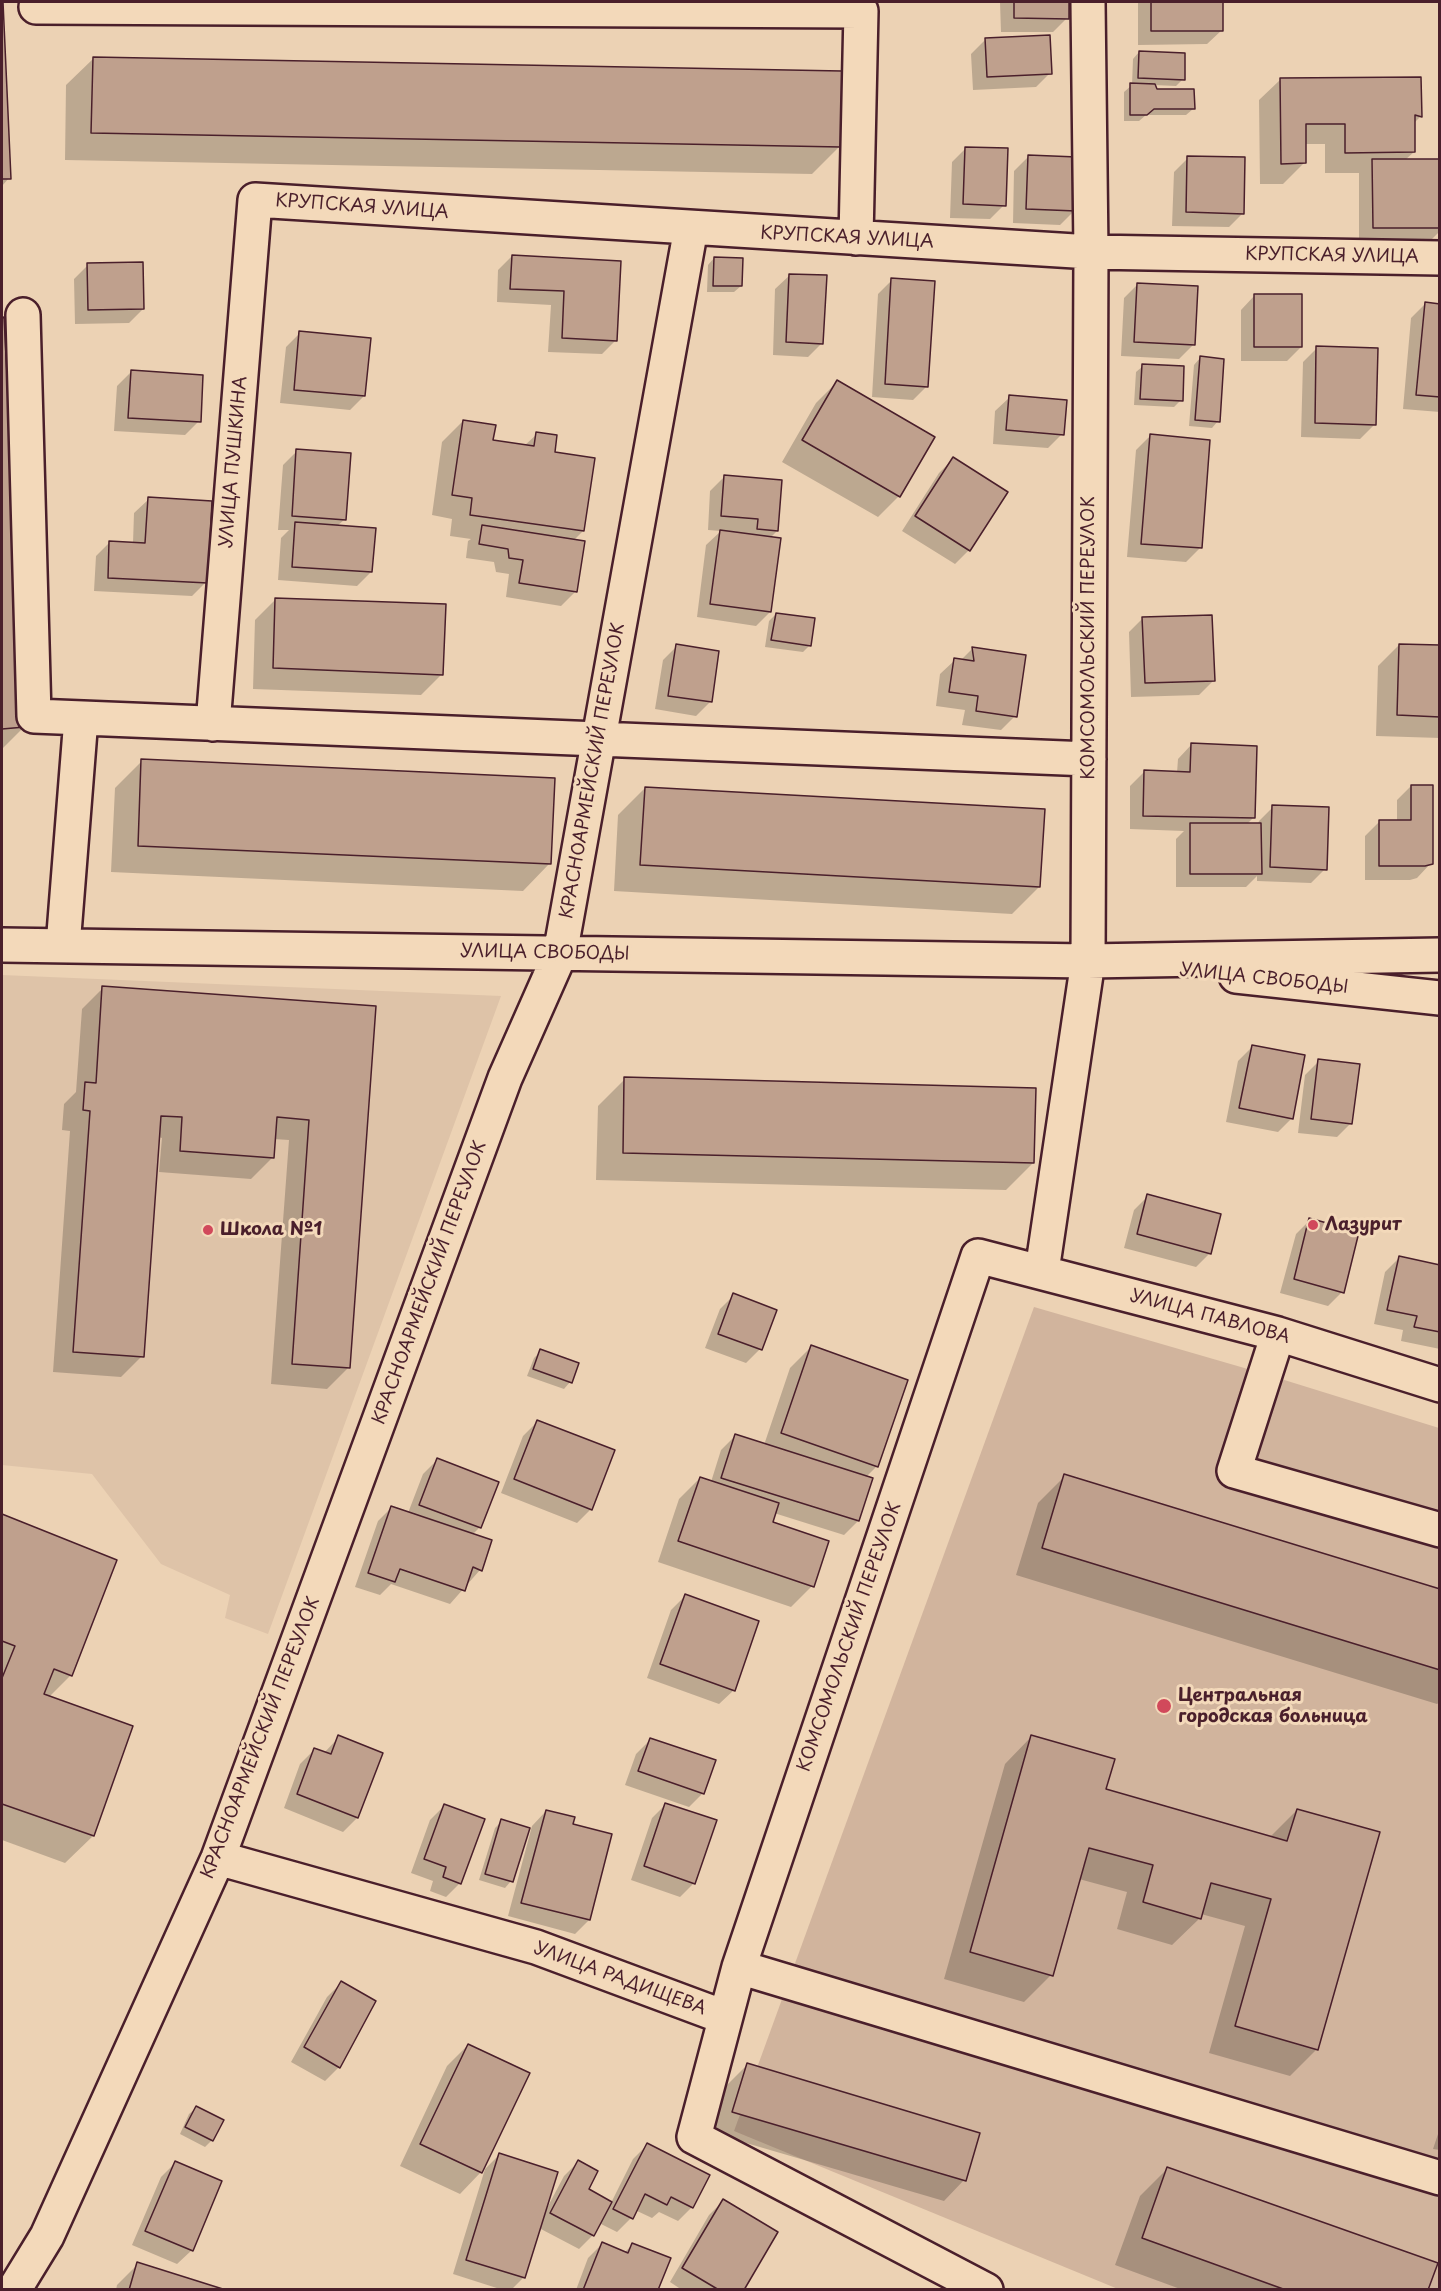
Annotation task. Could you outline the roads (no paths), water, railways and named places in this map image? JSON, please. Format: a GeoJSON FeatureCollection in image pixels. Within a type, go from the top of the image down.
{"type":"FeatureCollection","features":[{"type":"Feature","properties":{"kind":"street","name":"КОМСОМОЛЬСКИЙ ПЕРЕУЛОК"},"geometry":{"type":"LineString","coordinates":[[1042,1271],[1088,961],[1091,252],[1088,2]]}},
{"type":"Feature","properties":{"kind":"street"},"geometry":{"type":"LineString","coordinates":[[36,7],[656,6],[861,11],[856,238]]}},
{"type":"Feature","properties":{"kind":"street","name":"КРУПСКАЯ УЛИЦА"},"geometry":{"type":"LineString","coordinates":[[255,200],[1091,252],[1440,258]]}},
{"type":"Feature","properties":{"kind":"street","name":"УЛИЦА ПУШКИНА"},"geometry":{"type":"LineString","coordinates":[[213,724],[255,200]]}},
{"type":"Feature","properties":{"kind":"street","name":"КРАСНОАРМЕЙСКИЙ ПЕРЕУЛОК"},"geometry":{"type":"LineString","coordinates":[[14,2289],[47,2236],[218,1858],[505,1078],[560,954],[691,228]]}},
{"type":"Feature","properties":{"kind":"street"},"geometry":{"type":"LineString","coordinates":[[23,315],[34,716],[1089,759]]}},
{"type":"Feature","properties":{"kind":"street"},"geometry":{"type":"LineString","coordinates":[[63,946],[81,718]]}},
{"type":"Feature","properties":{"kind":"street","name":"УЛИЦА СВОБОДЫ"},"geometry":{"type":"LineString","coordinates":[[2,945],[1088,961],[1440,955]]}},
{"type":"Feature","properties":{"kind":"street","name":"УЛИЦА СВОБОДЫ"},"geometry":{"type":"LineString","coordinates":[[1088,961],[1440,998]]}},
{"type":"Feature","properties":{"kind":"street","name":"КОМСОМОЛЬСКИЙ ПЕРЕУЛОК"},"geometry":{"type":"LineString","coordinates":[[724,2017],[978,1257]]}},
{"type":"Feature","properties":{"kind":"street","name":"УЛИЦА ПАВЛОВА"},"geometry":{"type":"LineString","coordinates":[[978,1257],[1042,1271],[1278,1334],[1440,1385]]}},
{"type":"Feature","properties":{"kind":"street"},"geometry":{"type":"LineString","coordinates":[[1278,1334],[1234,1471],[1440,1530]]}},
{"type":"Feature","properties":{"kind":"street","name":"УЛИЦА РАДИЩЕВА"},"geometry":{"type":"LineString","coordinates":[[218,1858],[536,1947],[724,2017],[694,2137],[986,2289]]}},
{"type":"Feature","properties":{"kind":"street"},"geometry":{"type":"LineString","coordinates":[[739,1967],[1440,2178]]}},
{"type":"Feature","properties":{"kind":"place","name":"Лазурит"},"geometry":{"type":"Point","coordinates":[1313,1225]}},
{"type":"Feature","properties":{"kind":"place","name":"Школа №1"},"geometry":{"type":"Point","coordinates":[208,1230]}},
{"type":"Feature","properties":{"kind":"place","name":"Центральная городская больница"},"geometry":{"type":"Point","coordinates":[1164,1706]}}]}
